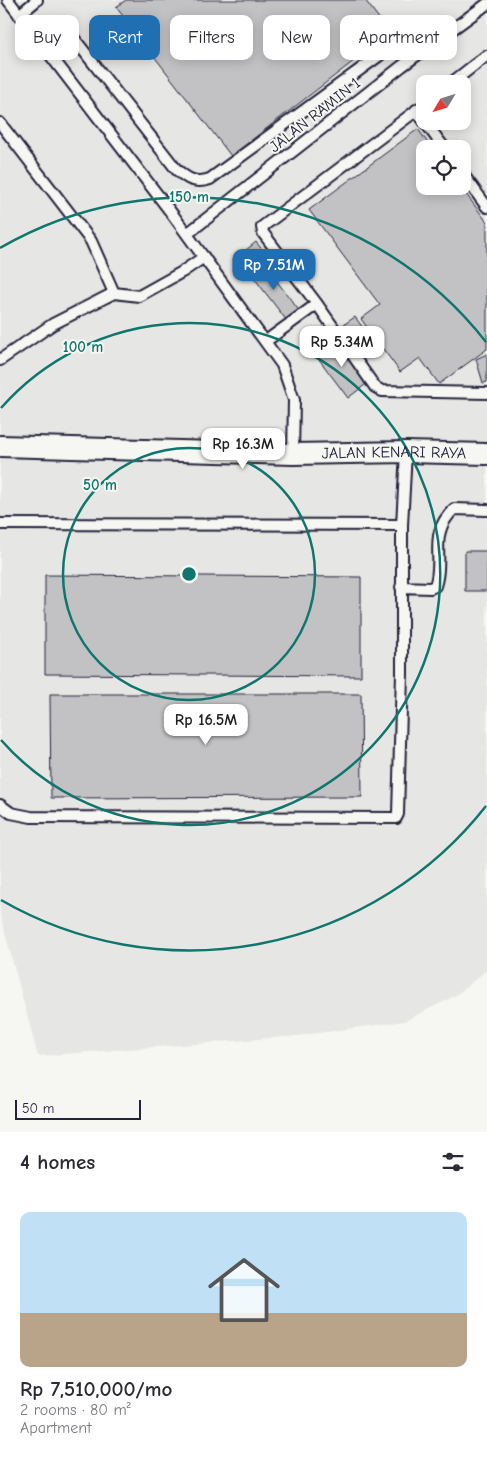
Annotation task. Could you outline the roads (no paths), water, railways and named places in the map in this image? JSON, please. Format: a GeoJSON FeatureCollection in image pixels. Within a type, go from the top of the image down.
{"type":"FeatureCollection","features":[{"type":"Feature","properties":{"kind":"street","name":"JALAN KENARI RAYA"},"geometry":{"type":"LineString","coordinates":[[0,446],[293,454],[406,452],[487,454]]}},
{"type":"Feature","properties":{"kind":"lane"},"geometry":{"type":"LineString","coordinates":[[8,0],[19,15],[37,0]]}},
{"type":"Feature","properties":{"kind":"lane","name":"JALAN RAMIN 1"},"geometry":{"type":"LineString","coordinates":[[187,234],[402,66],[487,4]]}},
{"type":"Feature","properties":{"kind":"lane"},"geometry":{"type":"LineString","coordinates":[[79,45],[176,169],[185,178],[202,182],[210,179],[373,60]]}},
{"type":"Feature","properties":{"kind":"lane"},"geometry":{"type":"LineString","coordinates":[[462,75],[486,56]]}},
{"type":"Feature","properties":{"kind":"lane"},"geometry":{"type":"LineString","coordinates":[[54,60],[187,234],[282,365],[294,400],[293,454]]}},
{"type":"Feature","properties":{"kind":"lane"},"geometry":{"type":"LineString","coordinates":[[416,110],[262,227],[263,232],[317,304],[375,387],[382,392],[487,393]]}},
{"type":"Feature","properties":{"kind":"lane"},"geometry":{"type":"LineString","coordinates":[[0,123],[91,241],[114,292]]}},
{"type":"Feature","properties":{"kind":"lane"},"geometry":{"type":"LineString","coordinates":[[471,185],[487,206]]}},
{"type":"Feature","properties":{"kind":"lane"},"geometry":{"type":"LineString","coordinates":[[0,360],[53,324],[114,292],[139,296],[182,272],[204,257]]}},
{"type":"Feature","properties":{"kind":"lane"},"geometry":{"type":"LineString","coordinates":[[266,341],[317,304]]}},
{"type":"Feature","properties":{"kind":"lane"},"geometry":{"type":"LineString","coordinates":[[0,805],[11,813],[31,817],[396,818],[398,814],[402,674],[402,525],[406,452]]}},
{"type":"Feature","properties":{"kind":"lane"},"geometry":{"type":"LineString","coordinates":[[401,587],[430,588],[435,586],[439,531],[444,519],[454,509],[487,510]]}},
{"type":"Feature","properties":{"kind":"lane"},"geometry":{"type":"LineString","coordinates":[[0,524],[402,525]]}}]}
